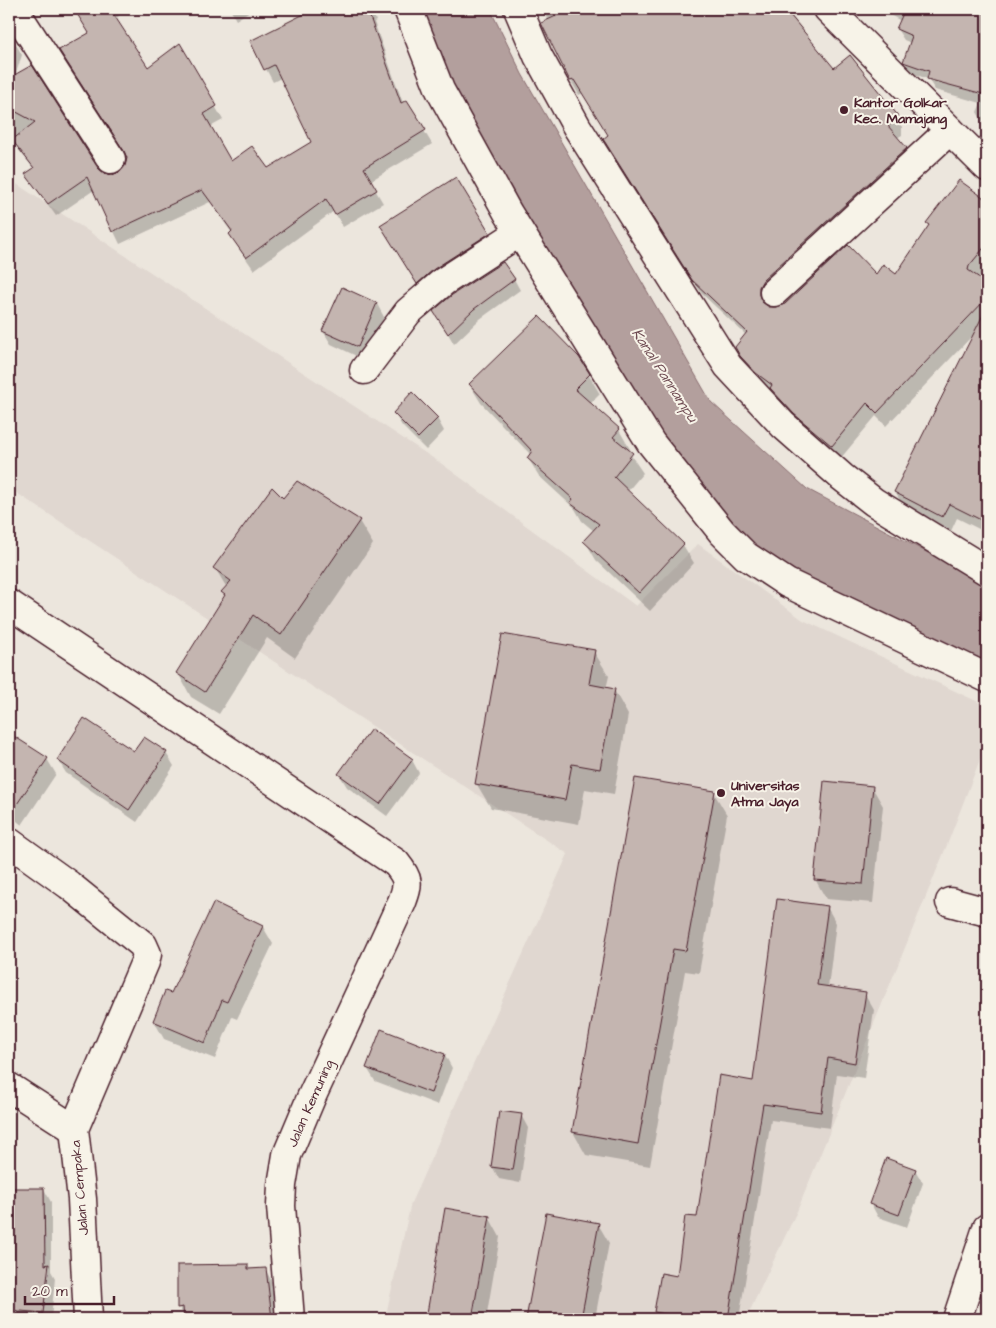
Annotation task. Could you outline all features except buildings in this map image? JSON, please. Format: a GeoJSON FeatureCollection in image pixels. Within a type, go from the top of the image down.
{"type":"FeatureCollection","features":[{"type":"Feature","properties":{"kind":"street"},"geometry":{"type":"LineString","coordinates":[[14,9],[111,159]]}},
{"type":"Feature","properties":{"kind":"street"},"geometry":{"type":"LineString","coordinates":[[408,9],[440,90],[520,232],[651,444],[722,532],[746,556],[787,583],[822,602],[987,678]]}},
{"type":"Feature","properties":{"kind":"street"},"geometry":{"type":"LineString","coordinates":[[518,9],[538,56],[578,127],[728,366],[783,425],[842,477],[874,502],[985,570]]}},
{"type":"Feature","properties":{"kind":"street"},"geometry":{"type":"LineString","coordinates":[[828,9],[987,167]]}},
{"type":"Feature","properties":{"kind":"street"},"geometry":{"type":"LineString","coordinates":[[774,292],[950,130]]}},
{"type":"Feature","properties":{"kind":"street"},"geometry":{"type":"LineString","coordinates":[[364,370],[408,312],[443,282],[520,232]]}},
{"type":"Feature","properties":{"kind":"street","name":"Jalan Kemuning"},"geometry":{"type":"LineString","coordinates":[[9,604],[396,863],[404,873],[408,885],[402,902],[312,1098],[288,1155],[282,1185],[281,1206],[290,1319]]}},
{"type":"Feature","properties":{"kind":"street"},"geometry":{"type":"LineString","coordinates":[[9,842],[68,885],[143,945],[147,954],[74,1130]]}},
{"type":"Feature","properties":{"kind":"street"},"geometry":{"type":"LineString","coordinates":[[950,902],[987,912]]}},
{"type":"Feature","properties":{"kind":"street","name":"Jalan Cempaka"},"geometry":{"type":"LineString","coordinates":[[11,1088],[74,1130],[82,1199],[88,1319]]}},
{"type":"Feature","properties":{"kind":"street"},"geometry":{"type":"LineString","coordinates":[[957,1319],[987,1228]]}},
{"type":"Feature","properties":{"kind":"shaded area","name":"Universitas Atma Jaya"},"geometry":{"type":"Polygon","coordinates":[[[9,179],[442,464],[636,606],[698,544],[803,620],[987,706],[987,741],[947,845],[798,1209],[746,1319],[385,1319],[411,1203],[568,854],[9,488],[9,179]]]}},
{"type":"Feature","properties":{"kind":"water","name":"Kanal Pannampu"},"geometry":{"type":"Polygon","coordinates":[[[416,9],[490,9],[522,74],[711,402],[807,489],[987,584],[987,664],[763,555],[650,428],[447,93],[416,9]]]}},
{"type":"Feature","properties":{"kind":"place","name":"Kantor Golkar Kec. Mamajang"},"geometry":{"type":"Point","coordinates":[844,110]}},
{"type":"Feature","properties":{"kind":"place","name":"Universitas Atma Jaya"},"geometry":{"type":"Point","coordinates":[721,793]}}]}
